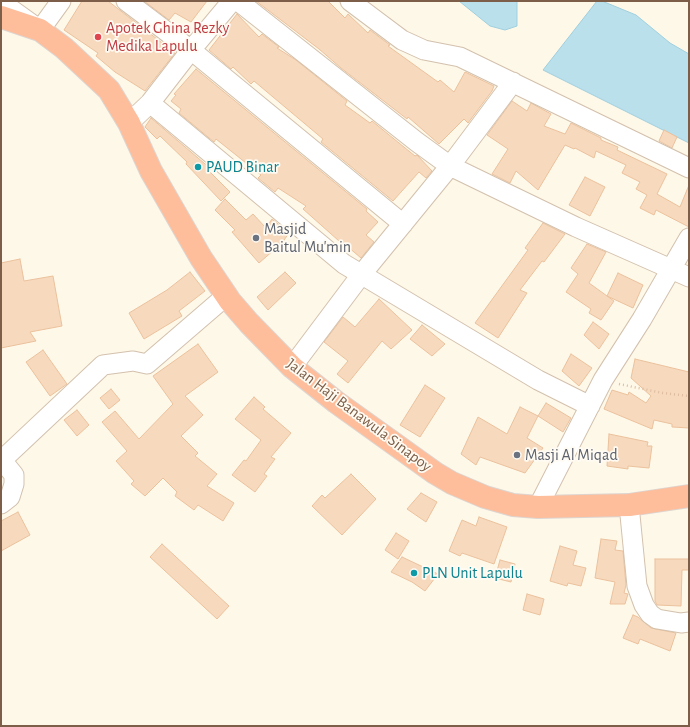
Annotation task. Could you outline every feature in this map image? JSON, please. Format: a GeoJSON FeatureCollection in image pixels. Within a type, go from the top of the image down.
{"type":"FeatureCollection","features":[{"type":"Feature","properties":{"kind":"highway","name":"Jalan Haji Banawula Sinapoy"},"geometry":{"type":"LineString","coordinates":[[1,16],[40,30],[64,48],[109,90],[129,123],[151,171],[179,221],[226,296],[248,323],[292,367],[381,434],[452,483],[485,497],[513,505],[538,507],[629,505],[689,496]]}},
{"type":"Feature","properties":{"kind":"street"},"geometry":{"type":"LineString","coordinates":[[1,2],[40,30],[61,1]]}},
{"type":"Feature","properties":{"kind":"street"},"geometry":{"type":"LineString","coordinates":[[126,1],[191,50],[403,224]]}},
{"type":"Feature","properties":{"kind":"street"},"geometry":{"type":"LineString","coordinates":[[129,123],[150,103],[191,50],[232,1]]}},
{"type":"Feature","properties":{"kind":"street"},"geometry":{"type":"LineString","coordinates":[[238,1],[417,142],[450,166],[576,227],[689,277]]}},
{"type":"Feature","properties":{"kind":"street"},"geometry":{"type":"LineString","coordinates":[[350,1],[402,40],[424,50],[460,57],[689,168]]}},
{"type":"Feature","properties":{"kind":"street"},"geometry":{"type":"LineString","coordinates":[[292,367],[361,275],[450,166],[513,82]]}},
{"type":"Feature","properties":{"kind":"street"},"geometry":{"type":"LineString","coordinates":[[150,103],[329,252],[361,275],[538,380],[590,406]]}},
{"type":"Feature","properties":{"kind":"street"},"geometry":{"type":"LineString","coordinates":[[538,507],[603,380],[642,319],[689,238]]}},
{"type":"Feature","properties":{"kind":"street"},"geometry":{"type":"LineString","coordinates":[[1,504],[10,497],[14,484],[14,475],[2,459],[103,365],[133,361],[147,364],[226,296]]}},
{"type":"Feature","properties":{"kind":"street"},"geometry":{"type":"LineString","coordinates":[[629,505],[637,586],[644,605],[650,614],[657,619],[681,623],[689,622]]}},
{"type":"Feature","properties":{"kind":"path"},"geometry":{"type":"LineString","coordinates":[[603,380],[663,393],[689,396]]}},
{"type":"Feature","properties":{"kind":"water"},"geometry":{"type":"Polygon","coordinates":[[[459,1],[517,1],[517,26],[505,30],[490,26],[459,1]]]}},
{"type":"Feature","properties":{"kind":"water"},"geometry":{"type":"Polygon","coordinates":[[[597,1],[602,1],[636,15],[670,43],[689,54],[689,143],[543,70],[597,1]]]}},
{"type":"Feature","properties":{"kind":"building"},"geometry":{"type":"Polygon","coordinates":[[[82,1],[108,1],[175,53],[145,91],[115,72],[96,56],[98,53],[64,30],[82,1]]]}},
{"type":"Feature","properties":{"kind":"building"},"geometry":{"type":"Polygon","coordinates":[[[144,1],[207,1],[191,22],[175,13],[169,20],[144,1]]]}},
{"type":"Feature","properties":{"kind":"building"},"geometry":{"type":"Polygon","coordinates":[[[256,1],[328,1],[345,18],[348,14],[368,33],[370,30],[390,45],[388,46],[438,82],[440,80],[454,92],[465,72],[494,86],[492,91],[468,123],[464,119],[439,144],[408,117],[407,119],[256,1]]]}},
{"type":"Feature","properties":{"kind":"building"},"geometry":{"type":"Polygon","coordinates":[[[237,14],[259,37],[262,34],[279,47],[277,48],[296,60],[347,101],[345,105],[370,123],[372,121],[415,156],[417,155],[432,171],[426,178],[419,172],[393,201],[321,142],[323,139],[254,81],[251,84],[233,67],[231,69],[209,50],[237,14]]]}},
{"type":"Feature","properties":{"kind":"building"},"geometry":{"type":"Polygon","coordinates":[[[196,69],[367,209],[366,211],[378,222],[366,235],[374,242],[361,258],[340,240],[339,241],[303,209],[306,206],[278,188],[275,192],[258,178],[261,175],[216,139],[214,142],[179,113],[181,109],[171,101],[176,95],[174,94],[196,69]]]}},
{"type":"Feature","properties":{"kind":"building"},"geometry":{"type":"Polygon","coordinates":[[[512,101],[527,111],[531,103],[551,114],[544,126],[565,134],[571,123],[601,138],[601,140],[618,147],[617,150],[667,174],[657,194],[680,207],[689,185],[689,227],[656,210],[654,215],[640,208],[647,195],[636,189],[640,182],[622,173],[626,165],[596,151],[594,158],[575,148],[574,149],[565,145],[538,190],[516,171],[510,183],[492,174],[508,149],[487,135],[512,101]]]}},
{"type":"Feature","properties":{"kind":"building"},"geometry":{"type":"Polygon","coordinates":[[[151,118],[211,169],[209,171],[230,192],[221,201],[186,164],[187,162],[160,136],[157,139],[145,127],[151,118]]]}},
{"type":"Feature","properties":{"kind":"building"},"geometry":{"type":"Polygon","coordinates":[[[664,130],[677,137],[672,148],[659,141],[664,130]]]}},
{"type":"Feature","properties":{"kind":"building"},"geometry":{"type":"Polygon","coordinates":[[[585,177],[605,187],[590,216],[569,205],[585,177]]]}},
{"type":"Feature","properties":{"kind":"building","name":"Masjid Baitul Mu'min"},"geometry":{"type":"Polygon","coordinates":[[[225,199],[246,220],[253,214],[266,228],[272,219],[289,233],[282,243],[259,263],[232,232],[235,230],[215,210],[225,199]]]}},
{"type":"Feature","properties":{"kind":"building"},"geometry":{"type":"Polygon","coordinates":[[[543,223],[565,234],[520,290],[527,293],[498,338],[475,323],[528,250],[525,248],[543,223]]]}},
{"type":"Feature","properties":{"kind":"building"},"geometry":{"type":"Polygon","coordinates":[[[587,244],[606,252],[589,283],[614,301],[601,320],[589,313],[591,309],[566,292],[578,274],[571,268],[587,244]]]}},
{"type":"Feature","properties":{"kind":"building"},"geometry":{"type":"Polygon","coordinates":[[[20,259],[24,281],[53,276],[62,326],[30,332],[36,341],[1,348],[1,263],[20,259]]]}},
{"type":"Feature","properties":{"kind":"building"},"geometry":{"type":"Polygon","coordinates":[[[190,272],[205,291],[179,311],[182,316],[144,339],[129,313],[167,290],[190,272]]]}},
{"type":"Feature","properties":{"kind":"building"},"geometry":{"type":"Polygon","coordinates":[[[285,272],[296,283],[268,310],[257,297],[285,272]]]}},
{"type":"Feature","properties":{"kind":"building"},"geometry":{"type":"Polygon","coordinates":[[[618,273],[643,285],[633,308],[607,296],[618,273]]]}},
{"type":"Feature","properties":{"kind":"building"},"geometry":{"type":"Polygon","coordinates":[[[379,299],[412,330],[391,349],[382,341],[348,383],[337,374],[348,361],[324,342],[343,317],[355,327],[379,299]]]}},
{"type":"Feature","properties":{"kind":"building"},"geometry":{"type":"Polygon","coordinates":[[[593,322],[609,334],[599,349],[584,335],[593,322]]]}},
{"type":"Feature","properties":{"kind":"building"},"geometry":{"type":"Polygon","coordinates":[[[422,325],[445,344],[432,356],[410,339],[422,325]]]}},
{"type":"Feature","properties":{"kind":"building"},"geometry":{"type":"Polygon","coordinates":[[[198,344],[218,372],[185,396],[203,415],[181,436],[198,453],[195,456],[217,474],[207,486],[234,503],[223,521],[198,505],[194,510],[175,496],[177,492],[163,478],[145,496],[131,484],[134,481],[116,461],[127,451],[102,422],[115,411],[139,439],[173,404],[153,376],[198,344]]]}},
{"type":"Feature","properties":{"kind":"building"},"geometry":{"type":"Polygon","coordinates":[[[43,350],[67,384],[50,396],[26,362],[43,350]]]}},
{"type":"Feature","properties":{"kind":"building"},"geometry":{"type":"Polygon","coordinates":[[[571,354],[592,368],[579,386],[562,371],[571,354]]]}},
{"type":"Feature","properties":{"kind":"building"},"geometry":{"type":"Polygon","coordinates":[[[635,359],[689,372],[689,428],[672,427],[672,424],[654,420],[652,429],[604,409],[612,390],[628,395],[629,392],[646,403],[651,396],[631,378],[635,359]]]}},
{"type":"Feature","properties":{"kind":"building"},"geometry":{"type":"Polygon","coordinates":[[[425,385],[445,398],[420,437],[400,425],[425,385]]]}},
{"type":"Feature","properties":{"kind":"building"},"geometry":{"type":"Polygon","coordinates":[[[111,389],[120,400],[109,409],[100,398],[111,389]]]}},
{"type":"Feature","properties":{"kind":"building"},"geometry":{"type":"Polygon","coordinates":[[[254,397],[265,407],[263,409],[291,433],[271,457],[275,459],[264,474],[267,476],[255,492],[232,475],[244,460],[246,461],[261,440],[235,419],[254,397]]]}},
{"type":"Feature","properties":{"kind":"building"},"geometry":{"type":"Polygon","coordinates":[[[546,403],[571,418],[563,432],[538,416],[546,403]]]}},
{"type":"Feature","properties":{"kind":"building"},"geometry":{"type":"Polygon","coordinates":[[[520,407],[538,416],[527,438],[543,448],[525,473],[480,457],[476,465],[461,454],[478,417],[507,434],[520,407]]]}},
{"type":"Feature","properties":{"kind":"building"},"geometry":{"type":"Polygon","coordinates":[[[77,410],[89,425],[77,436],[64,420],[77,410]]]}},
{"type":"Feature","properties":{"kind":"building"},"geometry":{"type":"Polygon","coordinates":[[[609,434],[648,442],[647,446],[652,446],[649,468],[628,466],[628,469],[607,466],[609,434]]]}},
{"type":"Feature","properties":{"kind":"building"},"geometry":{"type":"Polygon","coordinates":[[[351,474],[376,499],[342,535],[312,506],[322,495],[325,498],[351,474]]]}},
{"type":"Feature","properties":{"kind":"building"},"geometry":{"type":"Polygon","coordinates":[[[421,493],[437,502],[426,522],[407,509],[421,493]]]}},
{"type":"Feature","properties":{"kind":"building"},"geometry":{"type":"Polygon","coordinates":[[[18,512],[30,535],[1,551],[1,521],[18,512]]]}},
{"type":"Feature","properties":{"kind":"building"},"geometry":{"type":"Polygon","coordinates":[[[479,517],[507,527],[494,564],[462,553],[460,556],[449,551],[462,520],[476,526],[479,517]]]}},
{"type":"Feature","properties":{"kind":"building"},"geometry":{"type":"Polygon","coordinates":[[[396,533],[409,541],[398,559],[385,550],[396,533]]]}},
{"type":"Feature","properties":{"kind":"building"},"geometry":{"type":"Polygon","coordinates":[[[601,539],[617,541],[615,550],[623,551],[626,585],[624,593],[628,594],[625,604],[610,604],[615,582],[595,578],[601,539]]]}},
{"type":"Feature","properties":{"kind":"building"},"geometry":{"type":"Polygon","coordinates":[[[162,544],[229,606],[217,619],[150,557],[162,544]]]}},
{"type":"Feature","properties":{"kind":"building"},"geometry":{"type":"Polygon","coordinates":[[[560,546],[577,551],[573,565],[586,568],[581,586],[568,583],[567,586],[550,581],[560,546]]]}},
{"type":"Feature","properties":{"kind":"building","name":"PLN Unit Lapulu"},"geometry":{"type":"Polygon","coordinates":[[[402,557],[438,574],[425,591],[412,582],[391,572],[402,557]]]}},
{"type":"Feature","properties":{"kind":"building"},"geometry":{"type":"Polygon","coordinates":[[[655,559],[689,559],[689,570],[682,570],[681,606],[657,605],[655,601],[655,559]]]}},
{"type":"Feature","properties":{"kind":"building"},"geometry":{"type":"Polygon","coordinates":[[[500,560],[515,564],[511,582],[495,578],[500,560]]]}},
{"type":"Feature","properties":{"kind":"building"},"geometry":{"type":"Polygon","coordinates":[[[527,594],[544,599],[540,615],[523,610],[527,594]]]}},
{"type":"Feature","properties":{"kind":"building"},"geometry":{"type":"Polygon","coordinates":[[[633,615],[638,617],[651,628],[676,633],[670,651],[640,639],[638,644],[623,638],[633,615]]]}},
{"type":"Feature","properties":{"kind":"place","name":"Apotek Ghina Rezky Medika Lapulu"},"geometry":{"type":"Point","coordinates":[98,37]}},
{"type":"Feature","properties":{"kind":"place","name":"PAUD Binar"},"geometry":{"type":"Point","coordinates":[198,167]}},
{"type":"Feature","properties":{"kind":"place","name":"Masjid Baitul Mu'min"},"geometry":{"type":"Point","coordinates":[256,238]}},
{"type":"Feature","properties":{"kind":"place","name":"Masji Al Miqad"},"geometry":{"type":"Point","coordinates":[517,455]}},
{"type":"Feature","properties":{"kind":"place","name":"PLN Unit Lapulu"},"geometry":{"type":"Point","coordinates":[414,573]}}]}
